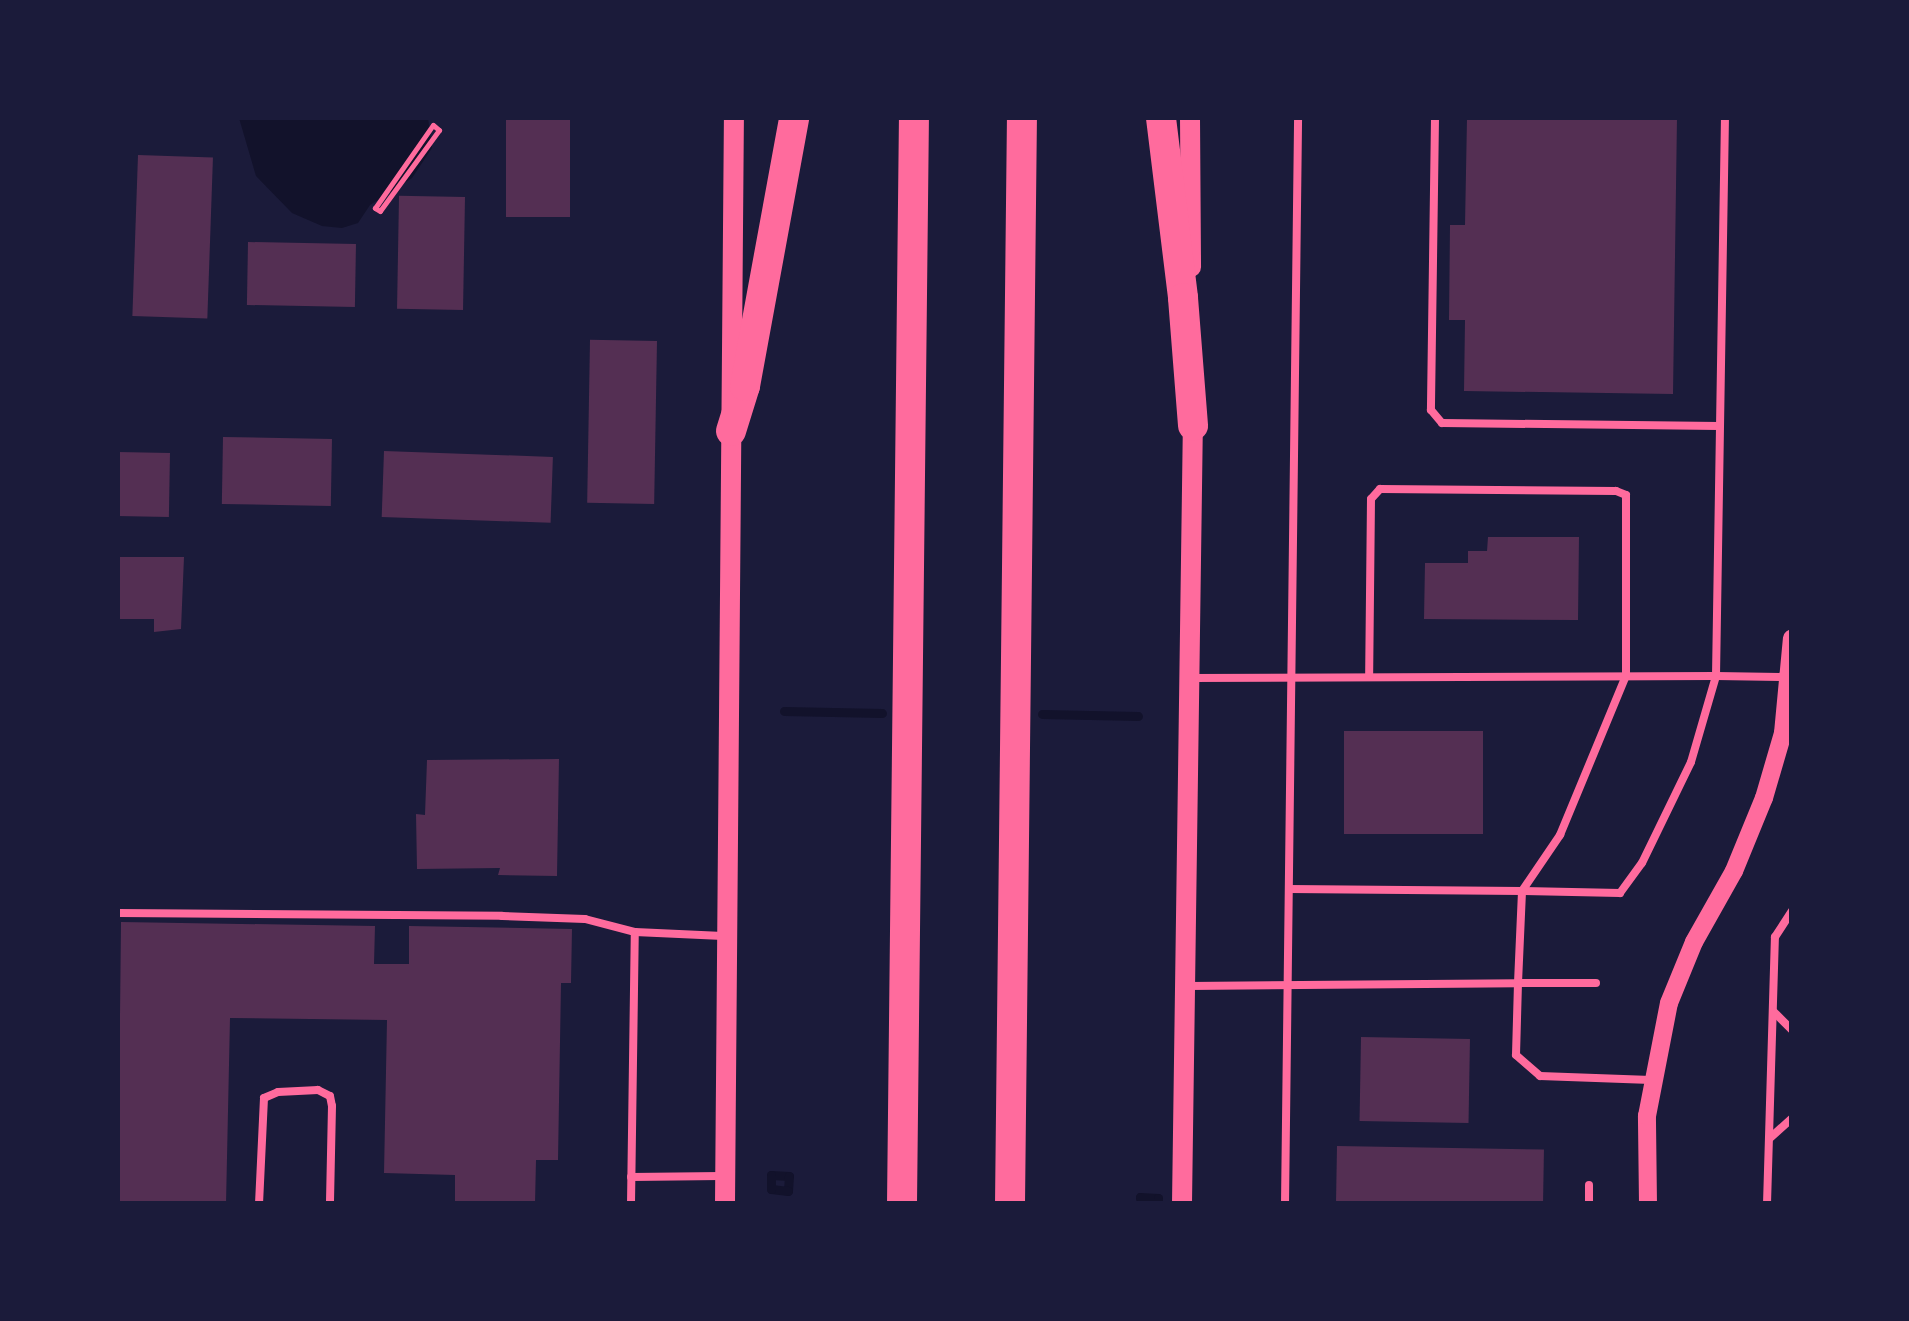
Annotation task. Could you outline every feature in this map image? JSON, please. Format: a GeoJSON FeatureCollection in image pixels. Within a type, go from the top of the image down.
{"type":"FeatureCollection","features":[{"type":"Feature","properties":{"kind":"highway"},"geometry":{"type":"LineString","coordinates":[[732,431],[745,386],[794,118]]}},
{"type":"Feature","properties":{"kind":"highway"},"geometry":{"type":"LineString","coordinates":[[902,1204],[914,118]]}},
{"type":"Feature","properties":{"kind":"highway"},"geometry":{"type":"LineString","coordinates":[[1010,1204],[1022,118]]}},
{"type":"Feature","properties":{"kind":"highway"},"geometry":{"type":"LineString","coordinates":[[1161,118],[1183,298],[1193,426]]}},
{"type":"Feature","properties":{"kind":"main road"},"geometry":{"type":"LineString","coordinates":[[725,1204],[734,118]]}},
{"type":"Feature","properties":{"kind":"main road"},"geometry":{"type":"LineString","coordinates":[[1182,1204],[1193,426],[1190,118]]}},
{"type":"Feature","properties":{"kind":"street"},"geometry":{"type":"LineString","coordinates":[[1648,1204],[1646,1126],[1651,1080],[1681,969],[1745,848],[1787,733],[1792,638]]}},
{"type":"Feature","properties":{"kind":"lane"},"geometry":{"type":"LineString","coordinates":[[1285,1204],[1298,118]]}},
{"type":"Feature","properties":{"kind":"lane"},"geometry":{"type":"LineString","coordinates":[[1435,118],[1431,410],[1442,423],[1719,426]]}},
{"type":"Feature","properties":{"kind":"lane"},"geometry":{"type":"LineString","coordinates":[[1288,890],[1620,892],[1629,885],[1691,762],[1716,676],[1725,118]]}},
{"type":"Feature","properties":{"kind":"lane"},"geometry":{"type":"LineString","coordinates":[[1369,677],[1370,499],[1380,490],[1616,491],[1626,495],[1626,676],[1560,835],[1522,891],[1516,1055],[1540,1076],[1651,1080]]}},
{"type":"Feature","properties":{"kind":"lane"},"geometry":{"type":"LineString","coordinates":[[1190,678],[1790,678]]}},
{"type":"Feature","properties":{"kind":"lane"},"geometry":{"type":"LineString","coordinates":[[1767,1204],[1775,937],[1792,911]]}},
{"type":"Feature","properties":{"kind":"lane"},"geometry":{"type":"LineString","coordinates":[[118,914],[519,916],[585,919],[636,932],[728,936]]}},
{"type":"Feature","properties":{"kind":"lane"},"geometry":{"type":"LineString","coordinates":[[631,1204],[636,932]]}},
{"type":"Feature","properties":{"kind":"lane"},"geometry":{"type":"LineString","coordinates":[[1185,986],[1596,982]]}},
{"type":"Feature","properties":{"kind":"lane"},"geometry":{"type":"LineString","coordinates":[[1774,1012],[1790,1023],[1792,1030]]}},
{"type":"Feature","properties":{"kind":"lane"},"geometry":{"type":"LineString","coordinates":[[260,1204],[264,1098],[269,1093],[318,1090],[330,1096],[332,1106],[330,1204]]}},
{"type":"Feature","properties":{"kind":"lane"},"geometry":{"type":"LineString","coordinates":[[1769,1138],[1792,1118]]}},
{"type":"Feature","properties":{"kind":"lane"},"geometry":{"type":"LineString","coordinates":[[631,1177],[726,1176]]}},
{"type":"Feature","properties":{"kind":"lane"},"geometry":{"type":"LineString","coordinates":[[1589,1185],[1589,1204]]}},
{"type":"Feature","properties":{"kind":"path"},"geometry":{"type":"LineString","coordinates":[[433,125],[438,130],[380,211],[375,208],[414,153],[433,125]]}},
{"type":"Feature","properties":{"kind":"shaded area"},"geometry":{"type":"Polygon","coordinates":[[[239,118],[428,118],[432,148],[412,178],[370,205],[358,223],[342,228],[322,226],[292,213],[256,176],[239,118]]]}},
{"type":"Feature","properties":{"kind":"building"},"geometry":{"type":"Polygon","coordinates":[[[506,118],[570,118],[570,217],[506,217],[506,118]]]}},
{"type":"Feature","properties":{"kind":"building"},"geometry":{"type":"Polygon","coordinates":[[[1467,118],[1677,118],[1673,394],[1464,391],[1465,320],[1449,320],[1450,225],[1465,225],[1467,118]]]}},
{"type":"Feature","properties":{"kind":"building"},"geometry":{"type":"Polygon","coordinates":[[[138,155],[213,158],[207,319],[132,316],[138,155]]]}},
{"type":"Feature","properties":{"kind":"building"},"geometry":{"type":"Polygon","coordinates":[[[399,196],[465,197],[463,310],[397,309],[399,196]]]}},
{"type":"Feature","properties":{"kind":"building"},"geometry":{"type":"Polygon","coordinates":[[[248,242],[356,244],[355,307],[247,305],[248,242]]]}},
{"type":"Feature","properties":{"kind":"building"},"geometry":{"type":"Polygon","coordinates":[[[590,340],[657,341],[654,504],[587,503],[590,340]]]}},
{"type":"Feature","properties":{"kind":"building"},"geometry":{"type":"Polygon","coordinates":[[[223,437],[332,439],[331,506],[222,504],[223,437]]]}},
{"type":"Feature","properties":{"kind":"building"},"geometry":{"type":"Polygon","coordinates":[[[384,451],[553,457],[551,523],[382,517],[384,451]]]}},
{"type":"Feature","properties":{"kind":"building"},"geometry":{"type":"Polygon","coordinates":[[[118,452],[170,453],[169,517],[118,516],[118,452]]]}},
{"type":"Feature","properties":{"kind":"building"},"geometry":{"type":"Polygon","coordinates":[[[1488,537],[1579,537],[1578,620],[1424,619],[1425,563],[1468,563],[1468,551],[1487,551],[1488,537]]]}},
{"type":"Feature","properties":{"kind":"building"},"geometry":{"type":"Polygon","coordinates":[[[118,557],[184,557],[181,629],[154,632],[154,619],[118,619],[118,557]]]}},
{"type":"Feature","properties":{"kind":"building"},"geometry":{"type":"Polygon","coordinates":[[[1344,731],[1483,731],[1483,834],[1344,834],[1344,731]]]}},
{"type":"Feature","properties":{"kind":"building"},"geometry":{"type":"Polygon","coordinates":[[[559,759],[557,876],[498,875],[500,868],[417,869],[416,814],[425,815],[427,760],[559,759]]]}},
{"type":"Feature","properties":{"kind":"building"},"geometry":{"type":"Polygon","coordinates":[[[121,922],[375,926],[374,964],[409,964],[409,926],[572,929],[571,983],[561,983],[558,1160],[536,1160],[535,1204],[455,1204],[455,1175],[384,1173],[387,1020],[230,1018],[226,1204],[118,1204],[121,922]]]}},
{"type":"Feature","properties":{"kind":"building"},"geometry":{"type":"Polygon","coordinates":[[[1361,1037],[1470,1039],[1469,1123],[1360,1121],[1361,1037]]]}},
{"type":"Feature","properties":{"kind":"building"},"geometry":{"type":"Polygon","coordinates":[[[1337,1146],[1544,1150],[1543,1204],[1336,1204],[1337,1146]]]}},
{"type":"Feature","properties":{"kind":"waterway"},"geometry":{"type":"LineString","coordinates":[[784,711],[882,713]]}},
{"type":"Feature","properties":{"kind":"waterway"},"geometry":{"type":"LineString","coordinates":[[1042,714],[1138,716]]}},
{"type":"Feature","properties":{"kind":"waterway"},"geometry":{"type":"LineString","coordinates":[[771,1175],[789,1176],[788,1191],[771,1189],[771,1175]]}},
{"type":"Feature","properties":{"kind":"waterway"},"geometry":{"type":"LineString","coordinates":[[1141,1204],[1140,1197],[1158,1198],[1158,1204]]}}]}
